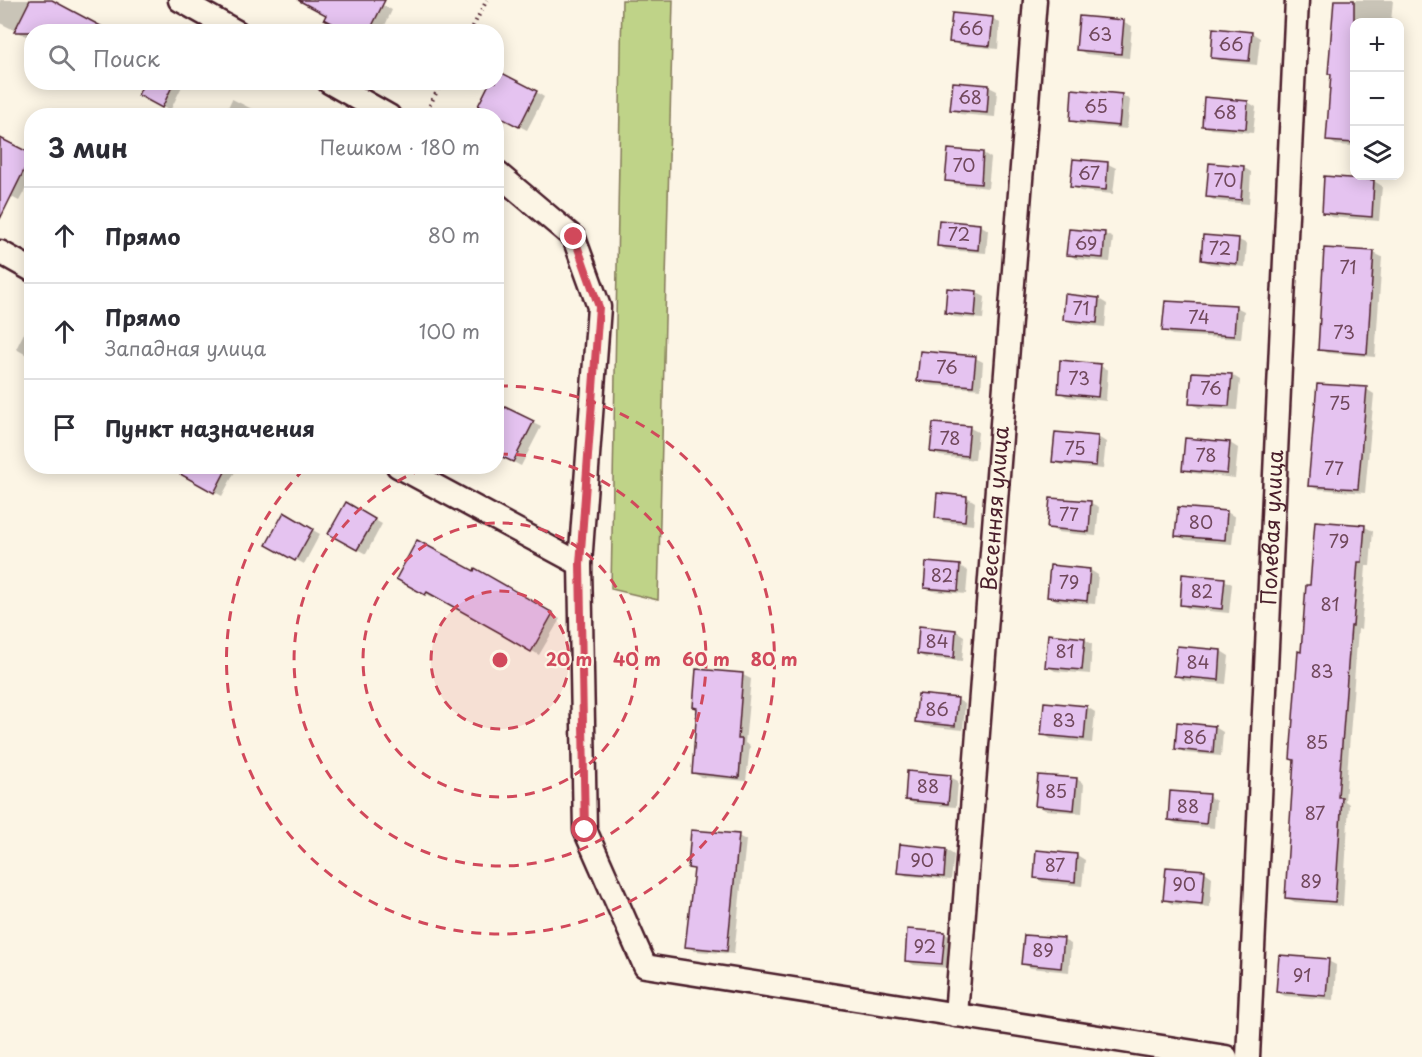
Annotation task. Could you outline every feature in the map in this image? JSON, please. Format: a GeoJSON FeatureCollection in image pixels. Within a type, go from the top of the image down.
{"type":"FeatureCollection","features":[{"type":"Feature","properties":{"kind":"street"},"geometry":{"type":"LineString","coordinates":[[180,0],[223,24]]}},
{"type":"Feature","properties":{"kind":"street","name":"Весенняя улица"},"geometry":{"type":"LineString","coordinates":[[956,1015],[1035,0]]}},
{"type":"Feature","properties":{"kind":"street","name":"Полевая улица"},"geometry":{"type":"LineString","coordinates":[[1248,1057],[1297,0]]}},
{"type":"Feature","properties":{"kind":"street"},"geometry":{"type":"LineString","coordinates":[[343,90],[375,108]]}},
{"type":"Feature","properties":{"kind":"street"},"geometry":{"type":"LineString","coordinates":[[504,179],[574,237],[599,307],[580,564],[585,830],[645,966],[1226,1057]]}},
{"type":"Feature","properties":{"kind":"street"},"geometry":{"type":"LineString","coordinates":[[0,252],[24,266]]}},
{"type":"Feature","properties":{"kind":"street"},"geometry":{"type":"LineString","coordinates":[[413,474],[580,564]]}},
{"type":"Feature","properties":{"kind":"path"},"geometry":{"type":"LineString","coordinates":[[474,24],[488,0]]}},
{"type":"Feature","properties":{"kind":"path"},"geometry":{"type":"LineString","coordinates":[[428,108],[438,90]]}},
{"type":"Feature","properties":{"kind":"green space"},"geometry":{"type":"Polygon","coordinates":[[[622,0],[673,0],[658,600],[611,589],[622,0]]]}},
{"type":"Feature","properties":{"kind":"building"},"geometry":{"type":"Polygon","coordinates":[[[30,0],[52,0],[97,24],[24,24],[24,32],[14,32],[30,0]]]}},
{"type":"Feature","properties":{"kind":"building"},"geometry":{"type":"Polygon","coordinates":[[[298,0],[385,0],[373,24],[334,24],[324,19],[326,15],[298,0]]]}},
{"type":"Feature","properties":{"kind":"building"},"geometry":{"type":"Polygon","coordinates":[[[1334,0],[1354,0],[1354,18],[1350,18],[1350,143],[1326,141],[1331,74],[1328,74],[1334,0]]]}},
{"type":"Feature","properties":{"kind":"building"},"geometry":{"type":"Polygon","coordinates":[[[952,13],[993,17],[990,46],[949,42],[952,13]]]}},
{"type":"Feature","properties":{"kind":"building"},"geometry":{"type":"Polygon","coordinates":[[[1079,16],[1124,20],[1121,54],[1076,50],[1079,16]]]}},
{"type":"Feature","properties":{"kind":"building"},"geometry":{"type":"Polygon","coordinates":[[[1213,28],[1252,32],[1249,61],[1211,58],[1213,28]]]}},
{"type":"Feature","properties":{"kind":"building"},"geometry":{"type":"Polygon","coordinates":[[[504,74],[537,91],[519,127],[504,119],[504,108],[478,106],[486,90],[504,90],[504,74]]]}},
{"type":"Feature","properties":{"kind":"building"},"geometry":{"type":"Polygon","coordinates":[[[953,82],[989,85],[987,113],[950,110],[953,82]]]}},
{"type":"Feature","properties":{"kind":"building"},"geometry":{"type":"Polygon","coordinates":[[[1072,89],[1122,94],[1119,126],[1070,121],[1072,89]]]}},
{"type":"Feature","properties":{"kind":"building"},"geometry":{"type":"Polygon","coordinates":[[[140,90],[170,90],[162,108],[138,95],[140,90]]]}},
{"type":"Feature","properties":{"kind":"building"},"geometry":{"type":"Polygon","coordinates":[[[1204,97],[1248,101],[1246,129],[1202,126],[1204,97]]]}},
{"type":"Feature","properties":{"kind":"building"},"geometry":{"type":"Polygon","coordinates":[[[0,138],[24,150],[24,170],[0,219],[0,138]]]}},
{"type":"Feature","properties":{"kind":"building"},"geometry":{"type":"Polygon","coordinates":[[[948,149],[983,152],[981,184],[945,181],[948,149]]]}},
{"type":"Feature","properties":{"kind":"building"},"geometry":{"type":"Polygon","coordinates":[[[1073,159],[1108,162],[1106,190],[1070,187],[1073,159]]]}},
{"type":"Feature","properties":{"kind":"building"},"geometry":{"type":"Polygon","coordinates":[[[1209,163],[1244,166],[1241,200],[1206,197],[1209,163]]]}},
{"type":"Feature","properties":{"kind":"building"},"geometry":{"type":"Polygon","coordinates":[[[1324,176],[1350,178],[1350,180],[1374,180],[1372,217],[1322,213],[1324,176]]]}},
{"type":"Feature","properties":{"kind":"building"},"geometry":{"type":"Polygon","coordinates":[[[939,220],[980,224],[978,250],[937,246],[939,220]]]}},
{"type":"Feature","properties":{"kind":"building"},"geometry":{"type":"Polygon","coordinates":[[[1069,229],[1105,232],[1103,258],[1066,255],[1069,229]]]}},
{"type":"Feature","properties":{"kind":"building"},"geometry":{"type":"Polygon","coordinates":[[[1203,235],[1239,238],[1237,264],[1201,260],[1203,235]]]}},
{"type":"Feature","properties":{"kind":"building"},"geometry":{"type":"Polygon","coordinates":[[[1324,248],[1374,251],[1367,354],[1318,350],[1324,248]]]}},
{"type":"Feature","properties":{"kind":"building"},"geometry":{"type":"Polygon","coordinates":[[[947,288],[977,291],[975,316],[945,313],[947,288]]]}},
{"type":"Feature","properties":{"kind":"building"},"geometry":{"type":"Polygon","coordinates":[[[1065,294],[1099,298],[1097,323],[1063,320],[1065,294]]]}},
{"type":"Feature","properties":{"kind":"building"},"geometry":{"type":"Polygon","coordinates":[[[1165,301],[1236,305],[1234,336],[1162,331],[1165,301]]]}},
{"type":"Feature","properties":{"kind":"building"},"geometry":{"type":"Polygon","coordinates":[[[920,351],[976,356],[973,386],[917,381],[920,351]]]}},
{"type":"Feature","properties":{"kind":"building"},"geometry":{"type":"Polygon","coordinates":[[[1060,360],[1101,364],[1098,397],[1058,393],[1060,360]]]}},
{"type":"Feature","properties":{"kind":"building"},"geometry":{"type":"Polygon","coordinates":[[[1192,372],[1232,374],[1229,406],[1189,404],[1192,372]]]}},
{"type":"Feature","properties":{"kind":"building"},"geometry":{"type":"Polygon","coordinates":[[[1317,384],[1367,387],[1358,489],[1308,486],[1317,384]]]}},
{"type":"Feature","properties":{"kind":"building"},"geometry":{"type":"Polygon","coordinates":[[[505,407],[534,421],[513,462],[504,458],[505,407]]]}},
{"type":"Feature","properties":{"kind":"building"},"geometry":{"type":"Polygon","coordinates":[[[933,423],[970,426],[967,456],[930,452],[933,423]]]}},
{"type":"Feature","properties":{"kind":"building"},"geometry":{"type":"Polygon","coordinates":[[[1055,432],[1098,436],[1096,466],[1052,462],[1055,432]]]}},
{"type":"Feature","properties":{"kind":"building"},"geometry":{"type":"Polygon","coordinates":[[[1185,438],[1230,442],[1227,474],[1182,470],[1185,438]]]}},
{"type":"Feature","properties":{"kind":"building"},"geometry":{"type":"Polygon","coordinates":[[[180,474],[224,474],[214,493],[180,474]]]}},
{"type":"Feature","properties":{"kind":"building"},"geometry":{"type":"Polygon","coordinates":[[[937,493],[967,496],[965,521],[935,518],[937,493]]]}},
{"type":"Feature","properties":{"kind":"building"},"geometry":{"type":"Polygon","coordinates":[[[1050,498],[1091,501],[1089,532],[1047,528],[1050,498]]]}},
{"type":"Feature","properties":{"kind":"building"},"geometry":{"type":"Polygon","coordinates":[[[346,502],[375,519],[357,550],[328,534],[346,502]]]}},
{"type":"Feature","properties":{"kind":"building"},"geometry":{"type":"Polygon","coordinates":[[[1178,507],[1227,511],[1225,540],[1175,536],[1178,507]]]}},
{"type":"Feature","properties":{"kind":"building"},"geometry":{"type":"Polygon","coordinates":[[[284,512],[313,529],[295,561],[266,545],[284,512]]]}},
{"type":"Feature","properties":{"kind":"building"},"geometry":{"type":"Polygon","coordinates":[[[1315,521],[1365,525],[1362,562],[1358,562],[1353,626],[1351,626],[1338,797],[1342,797],[1335,902],[1285,898],[1294,760],[1290,759],[1298,651],[1301,652],[1306,585],[1310,585],[1315,521]]]}},
{"type":"Feature","properties":{"kind":"building"},"geometry":{"type":"Polygon","coordinates":[[[417,540],[474,571],[475,568],[553,613],[531,652],[427,592],[425,595],[396,579],[417,540]]]}},
{"type":"Feature","properties":{"kind":"building"},"geometry":{"type":"Polygon","coordinates":[[[926,562],[960,565],[958,591],[924,588],[926,562]]]}},
{"type":"Feature","properties":{"kind":"building"},"geometry":{"type":"Polygon","coordinates":[[[1050,565],[1090,569],[1087,601],[1047,597],[1050,565]]]}},
{"type":"Feature","properties":{"kind":"building"},"geometry":{"type":"Polygon","coordinates":[[[1182,574],[1225,578],[1222,609],[1180,605],[1182,574]]]}},
{"type":"Feature","properties":{"kind":"building"},"geometry":{"type":"Polygon","coordinates":[[[919,626],[956,630],[954,658],[917,654],[919,626]]]}},
{"type":"Feature","properties":{"kind":"building"},"geometry":{"type":"Polygon","coordinates":[[[1048,634],[1085,638],[1082,670],[1045,667],[1048,634]]]}},
{"type":"Feature","properties":{"kind":"building"},"geometry":{"type":"Polygon","coordinates":[[[1177,646],[1221,650],[1219,680],[1174,676],[1177,646]]]}},
{"type":"Feature","properties":{"kind":"building"},"geometry":{"type":"Polygon","coordinates":[[[696,669],[743,673],[738,739],[742,739],[739,778],[692,773],[697,708],[693,707],[696,669]]]}},
{"type":"Feature","properties":{"kind":"building"},"geometry":{"type":"Polygon","coordinates":[[[918,694],[958,698],[955,726],[915,722],[918,694]]]}},
{"type":"Feature","properties":{"kind":"building"},"geometry":{"type":"Polygon","coordinates":[[[1044,702],[1087,706],[1084,739],[1041,735],[1044,702]]]}},
{"type":"Feature","properties":{"kind":"building"},"geometry":{"type":"Polygon","coordinates":[[[1177,722],[1215,726],[1213,753],[1175,749],[1177,722]]]}},
{"type":"Feature","properties":{"kind":"building"},"geometry":{"type":"Polygon","coordinates":[[[907,771],[951,775],[948,804],[905,800],[907,771]]]}},
{"type":"Feature","properties":{"kind":"building"},"geometry":{"type":"Polygon","coordinates":[[[1038,775],[1077,778],[1074,810],[1035,806],[1038,775]]]}},
{"type":"Feature","properties":{"kind":"building"},"geometry":{"type":"Polygon","coordinates":[[[1170,791],[1209,794],[1206,824],[1168,820],[1170,791]]]}},
{"type":"Feature","properties":{"kind":"building"},"geometry":{"type":"Polygon","coordinates":[[[691,830],[739,834],[727,951],[685,947],[694,869],[688,868],[691,830]]]}},
{"type":"Feature","properties":{"kind":"building"},"geometry":{"type":"Polygon","coordinates":[[[900,844],[946,849],[944,877],[897,873],[900,844]]]}},
{"type":"Feature","properties":{"kind":"building"},"geometry":{"type":"Polygon","coordinates":[[[1036,850],[1077,854],[1075,882],[1034,878],[1036,850]]]}},
{"type":"Feature","properties":{"kind":"building"},"geometry":{"type":"Polygon","coordinates":[[[1166,867],[1205,870],[1202,904],[1163,900],[1166,867]]]}},
{"type":"Feature","properties":{"kind":"building"},"geometry":{"type":"Polygon","coordinates":[[[907,929],[945,932],[942,964],[905,961],[907,929]]]}},
{"type":"Feature","properties":{"kind":"building"},"geometry":{"type":"Polygon","coordinates":[[[1024,935],[1064,938],[1061,968],[1021,964],[1024,935]]]}},
{"type":"Feature","properties":{"kind":"building"},"geometry":{"type":"Polygon","coordinates":[[[1279,955],[1329,959],[1326,996],[1276,992],[1279,955]]]}},
{"type":"Feature","properties":{"kind":"route"},"geometry":{"type":"LineString","coordinates":[[574,237],[599,307],[580,564],[585,830]]}}]}
